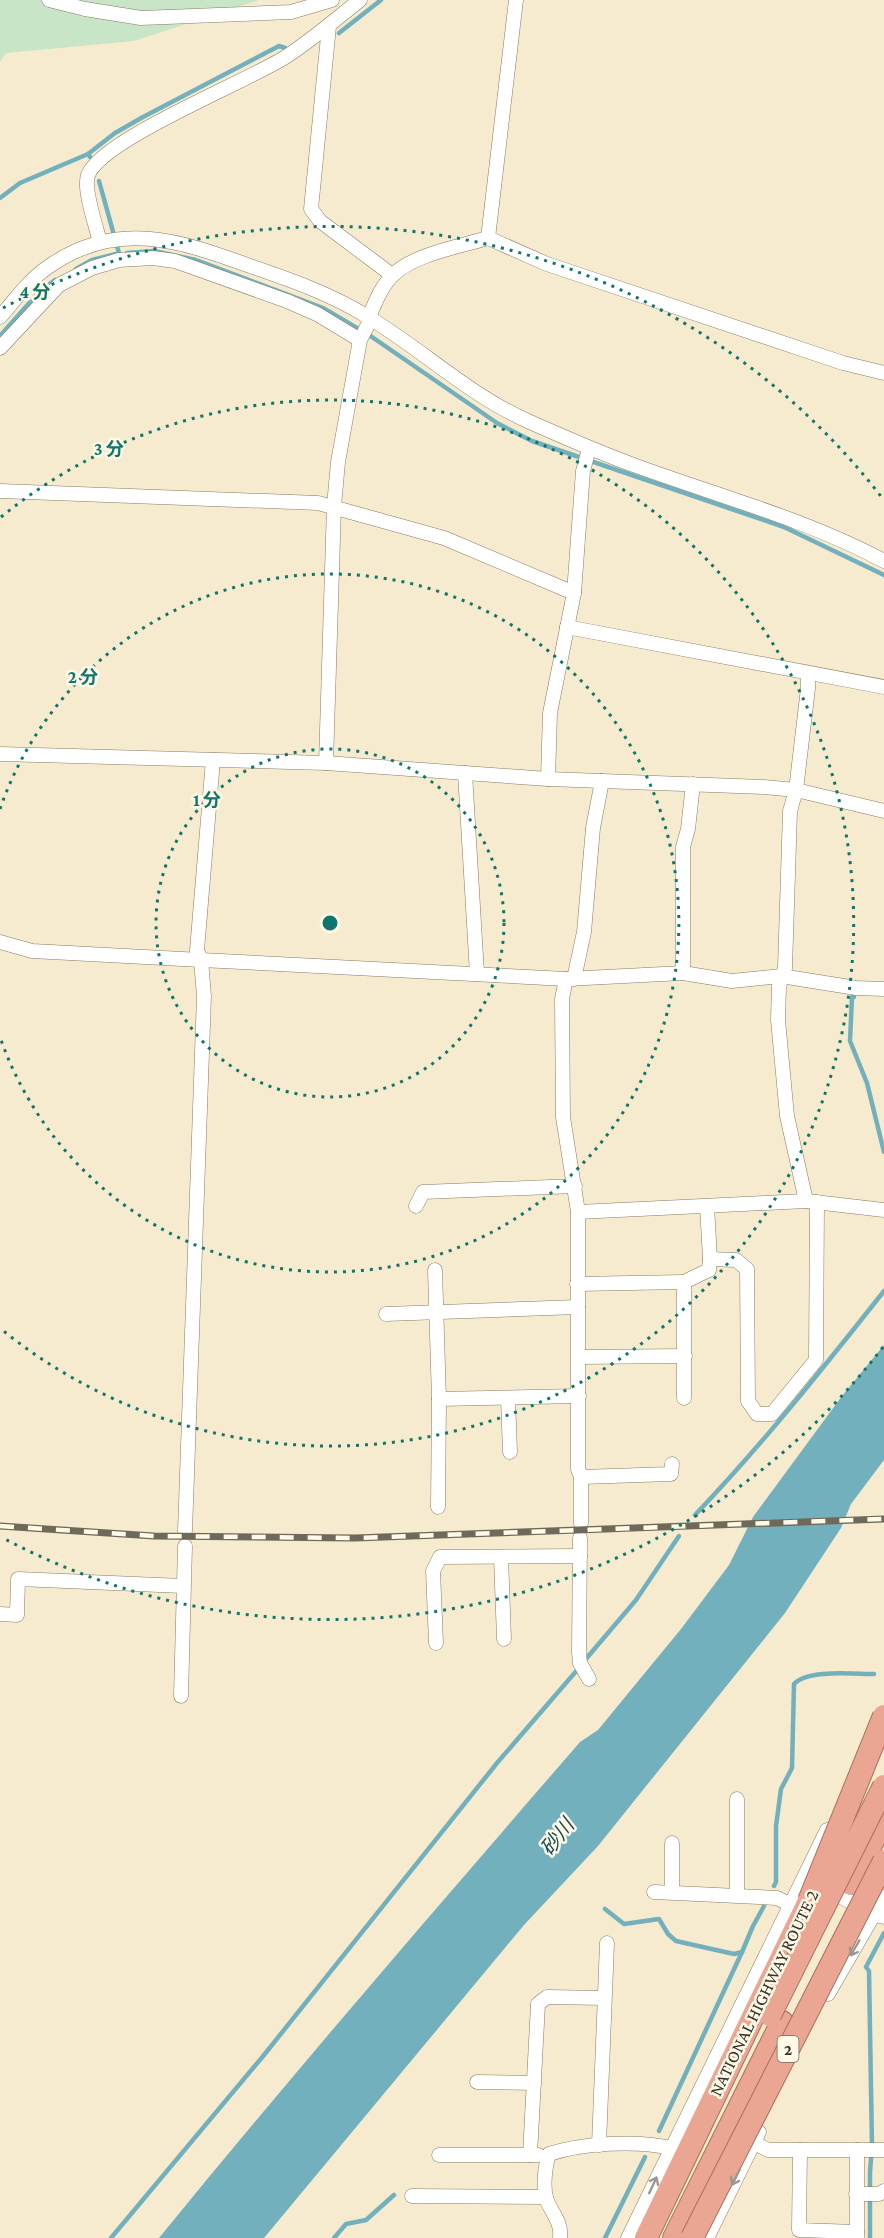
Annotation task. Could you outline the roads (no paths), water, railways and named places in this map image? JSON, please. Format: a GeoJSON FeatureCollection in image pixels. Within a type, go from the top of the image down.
{"type":"FeatureCollection","features":[{"type":"Feature","properties":{"kind":"highway"},"geometry":{"type":"LineString","coordinates":[[800,1903],[884,1716]]}},
{"type":"Feature","properties":{"kind":"highway","name":"NATIONAL HIGHWAY ROUTE 2"},"geometry":{"type":"LineString","coordinates":[[646,2238],[800,1903],[875,1749]]}},
{"type":"Feature","properties":{"kind":"highway"},"geometry":{"type":"LineString","coordinates":[[674,2238],[884,1786]]}},
{"type":"Feature","properties":{"kind":"highway"},"geometry":{"type":"LineString","coordinates":[[658,2238],[884,1819]]}},
{"type":"Feature","properties":{"kind":"highway","name":"2"},"geometry":{"type":"LineString","coordinates":[[692,2238],[884,1861]]}},
{"type":"Feature","properties":{"kind":"street"},"geometry":{"type":"LineString","coordinates":[[49,0],[85,9],[141,18],[291,12],[332,0]]}},
{"type":"Feature","properties":{"kind":"street"},"geometry":{"type":"LineString","coordinates":[[338,0],[355,2]]}},
{"type":"Feature","properties":{"kind":"street"},"geometry":{"type":"LineString","coordinates":[[488,238],[516,0]]}},
{"type":"Feature","properties":{"kind":"street"},"geometry":{"type":"LineString","coordinates":[[110,241],[87,186],[88,175],[97,162],[121,142],[286,57],[329,26],[355,2]]}},
{"type":"Feature","properties":{"kind":"street"},"geometry":{"type":"LineString","coordinates":[[329,26],[311,209],[320,221],[392,275]]}},
{"type":"Feature","properties":{"kind":"street"},"geometry":{"type":"LineString","coordinates":[[0,318],[29,284],[46,268],[64,257],[110,241],[150,238],[193,246],[325,293],[366,327],[461,382],[508,413],[587,455],[776,514],[849,542],[884,561]]}},
{"type":"Feature","properties":{"kind":"street"},"geometry":{"type":"LineString","coordinates":[[326,763],[334,506],[338,462],[366,327],[380,292],[392,275],[422,258],[488,238],[558,268],[843,363],[884,373]]}},
{"type":"Feature","properties":{"kind":"street"},"geometry":{"type":"LineString","coordinates":[[0,348],[59,285],[92,268],[119,260],[153,258],[175,261],[287,301],[316,314],[366,327]]}},
{"type":"Feature","properties":{"kind":"street"},"geometry":{"type":"LineString","coordinates":[[548,779],[550,713],[574,593],[587,455]]}},
{"type":"Feature","properties":{"kind":"street"},"geometry":{"type":"LineString","coordinates":[[0,491],[318,503],[444,538],[574,593]]}},
{"type":"Feature","properties":{"kind":"street"},"geometry":{"type":"LineString","coordinates":[[567,627],[884,687]]}},
{"type":"Feature","properties":{"kind":"street"},"geometry":{"type":"LineString","coordinates":[[710,1259],[735,1260],[747,1269],[748,1401],[758,1414],[772,1414],[816,1360],[811,1202],[787,1116],[778,1020],[782,976],[785,968],[790,811],[796,790],[808,674]]}},
{"type":"Feature","properties":{"kind":"street"},"geometry":{"type":"LineString","coordinates":[[0,754],[326,763],[548,779],[796,790],[884,811]]}},
{"type":"Feature","properties":{"kind":"street"},"geometry":{"type":"LineString","coordinates":[[185,1531],[204,996],[198,950],[213,760]]}},
{"type":"Feature","properties":{"kind":"street"},"geometry":{"type":"LineString","coordinates":[[465,773],[477,975]]}},
{"type":"Feature","properties":{"kind":"street"},"geometry":{"type":"LineString","coordinates":[[581,1523],[581,1477],[578,1469],[578,1212],[576,1186],[563,1117],[562,999],[584,932],[593,828],[602,781]]}},
{"type":"Feature","properties":{"kind":"street"},"geometry":{"type":"LineString","coordinates":[[683,973],[683,847],[688,829],[693,784]]}},
{"type":"Feature","properties":{"kind":"street"},"geometry":{"type":"LineString","coordinates":[[0,942],[32,951],[477,975],[570,979],[683,973],[732,981],[782,976],[856,988],[884,989]]}},
{"type":"Feature","properties":{"kind":"street"},"geometry":{"type":"LineString","coordinates":[[416,1206],[423,1192],[576,1186]]}},
{"type":"Feature","properties":{"kind":"street"},"geometry":{"type":"LineString","coordinates":[[578,1212],[811,1202],[884,1210]]}},
{"type":"Feature","properties":{"kind":"street"},"geometry":{"type":"LineString","coordinates":[[578,1284],[684,1282],[709,1270],[707,1206]]}},
{"type":"Feature","properties":{"kind":"street"},"geometry":{"type":"LineString","coordinates":[[435,1270],[440,1399],[438,1507]]}},
{"type":"Feature","properties":{"kind":"street"},"geometry":{"type":"LineString","coordinates":[[684,1282],[684,1398]]}},
{"type":"Feature","properties":{"kind":"street"},"geometry":{"type":"LineString","coordinates":[[386,1314],[578,1307]]}},
{"type":"Feature","properties":{"kind":"street"},"geometry":{"type":"LineString","coordinates":[[579,1356],[685,1356]]}},
{"type":"Feature","properties":{"kind":"street"},"geometry":{"type":"LineString","coordinates":[[440,1399],[579,1396]]}},
{"type":"Feature","properties":{"kind":"street"},"geometry":{"type":"LineString","coordinates":[[508,1398],[510,1452]]}},
{"type":"Feature","properties":{"kind":"street"},"geometry":{"type":"LineString","coordinates":[[581,1477],[671,1474],[672,1464]]}},
{"type":"Feature","properties":{"kind":"street"},"geometry":{"type":"LineString","coordinates":[[580,1538],[579,1652],[580,1663],[589,1679]]}},
{"type":"Feature","properties":{"kind":"street"},"geometry":{"type":"LineString","coordinates":[[180,1695],[184,1546]]}},
{"type":"Feature","properties":{"kind":"street"},"geometry":{"type":"LineString","coordinates":[[436,1643],[433,1571],[440,1557],[580,1556]]}},
{"type":"Feature","properties":{"kind":"street"},"geometry":{"type":"LineString","coordinates":[[501,1557],[504,1639]]}},
{"type":"Feature","properties":{"kind":"street"},"geometry":{"type":"LineString","coordinates":[[0,1614],[17,1615],[18,1580],[183,1586]]}},
{"type":"Feature","properties":{"kind":"street"},"geometry":{"type":"LineString","coordinates":[[628,2238],[670,2148],[800,1903],[804,1877],[875,1749],[884,1702]]}},
{"type":"Feature","properties":{"kind":"street"},"geometry":{"type":"LineString","coordinates":[[737,1799],[737,1895]]}},
{"type":"Feature","properties":{"kind":"street"},"geometry":{"type":"LineString","coordinates":[[672,1844],[672,1892]]}},
{"type":"Feature","properties":{"kind":"street"},"geometry":{"type":"LineString","coordinates":[[804,1877],[879,1916]]}},
{"type":"Feature","properties":{"kind":"street"},"geometry":{"type":"LineString","coordinates":[[654,1892],[777,1898],[800,1903]]}},
{"type":"Feature","properties":{"kind":"street"},"geometry":{"type":"LineString","coordinates":[[707,2238],[834,1983],[879,1916],[884,1897]]}},
{"type":"Feature","properties":{"kind":"street"},"geometry":{"type":"LineString","coordinates":[[599,2145],[607,1943]]}},
{"type":"Feature","properties":{"kind":"street"},"geometry":{"type":"LineString","coordinates":[[530,2155],[538,2004],[547,1997],[604,1998]]}},
{"type":"Feature","properties":{"kind":"street"},"geometry":{"type":"LineString","coordinates":[[477,2082],[534,2083]]}},
{"type":"Feature","properties":{"kind":"street"},"geometry":{"type":"LineString","coordinates":[[753,2142],[768,2150],[800,2150],[871,2150],[856,2194],[857,2235],[799,2230],[800,2150]]}},
{"type":"Feature","properties":{"kind":"street"},"geometry":{"type":"LineString","coordinates":[[439,2155],[549,2154],[599,2145],[656,2144],[670,2148]]}},
{"type":"Feature","properties":{"kind":"street"},"geometry":{"type":"LineString","coordinates":[[549,2154],[546,2163],[546,2197],[559,2222],[560,2238]]}},
{"type":"Feature","properties":{"kind":"street"},"geometry":{"type":"LineString","coordinates":[[856,2194],[879,2194],[884,2191]]}},
{"type":"Feature","properties":{"kind":"street"},"geometry":{"type":"LineString","coordinates":[[412,2196],[546,2197]]}},
{"type":"Feature","properties":{"kind":"water","name":"砂川"},"geometry":{"type":"Polygon","coordinates":[[[884,1345],[884,1460],[851,1504],[841,1528],[785,1613],[598,1846],[524,1925],[264,2238],[159,2238],[421,1927],[580,1742],[598,1730],[681,1629],[729,1565],[753,1517],[842,1396],[884,1345]]]}},
{"type":"Feature","properties":{"kind":"waterway"},"geometry":{"type":"LineString","coordinates":[[339,33],[381,0]]}},
{"type":"Feature","properties":{"kind":"waterway"},"geometry":{"type":"LineString","coordinates":[[90,157],[88,154],[115,133],[143,117],[279,46],[285,48]]}},
{"type":"Feature","properties":{"kind":"waterway"},"geometry":{"type":"LineString","coordinates":[[0,198],[20,183],[88,154]]}},
{"type":"Feature","properties":{"kind":"waterway"},"geometry":{"type":"LineString","coordinates":[[99,181],[119,253]]}},
{"type":"Feature","properties":{"kind":"waterway"},"geometry":{"type":"LineString","coordinates":[[127,253],[154,251],[196,260],[323,308],[372,337],[497,423],[532,441],[784,527],[884,575]]}},
{"type":"Feature","properties":{"kind":"waterway"},"geometry":{"type":"LineString","coordinates":[[76,269],[92,260],[116,254]]}},
{"type":"Feature","properties":{"kind":"waterway"},"geometry":{"type":"LineString","coordinates":[[0,336],[40,291],[55,280]]}},
{"type":"Feature","properties":{"kind":"waterway"},"geometry":{"type":"LineString","coordinates":[[854,997],[852,997],[850,1041],[867,1083],[884,1152]]}},
{"type":"Feature","properties":{"kind":"waterway"},"geometry":{"type":"LineString","coordinates":[[695,1515],[768,1433],[884,1291]]}},
{"type":"Feature","properties":{"kind":"waterway"},"geometry":{"type":"LineString","coordinates":[[585,1660],[636,1600],[679,1536]]}},
{"type":"Feature","properties":{"kind":"waterway"},"geometry":{"type":"LineString","coordinates":[[111,2238],[264,2055],[497,1763],[578,1669]]}},
{"type":"Feature","properties":{"kind":"waterway"},"geometry":{"type":"LineString","coordinates":[[774,1886],[776,1882],[776,1826],[781,1789],[792,1768],[794,1684],[800,1679],[820,1674],[874,1674]]}},
{"type":"Feature","properties":{"kind":"waterway"},"geometry":{"type":"LineString","coordinates":[[605,1909],[624,1924],[659,1919],[668,1934],[676,1941],[734,1954],[742,1952],[764,1906]]}},
{"type":"Feature","properties":{"kind":"waterway"},"geometry":{"type":"LineString","coordinates":[[870,2238],[872,2146],[869,1971],[866,1967],[884,1933]]}},
{"type":"Feature","properties":{"kind":"waterway"},"geometry":{"type":"LineString","coordinates":[[659,2131],[742,1952]]}},
{"type":"Feature","properties":{"kind":"waterway"},"geometry":{"type":"LineString","coordinates":[[605,2238],[645,2157]]}},
{"type":"Feature","properties":{"kind":"waterway"},"geometry":{"type":"LineString","coordinates":[[334,2238],[346,2224],[366,2220],[394,2195]]}},
{"type":"Feature","properties":{"kind":"railway"},"geometry":{"type":"LineString","coordinates":[[0,1526],[154,1536],[355,1538],[884,1519]]}}]}
